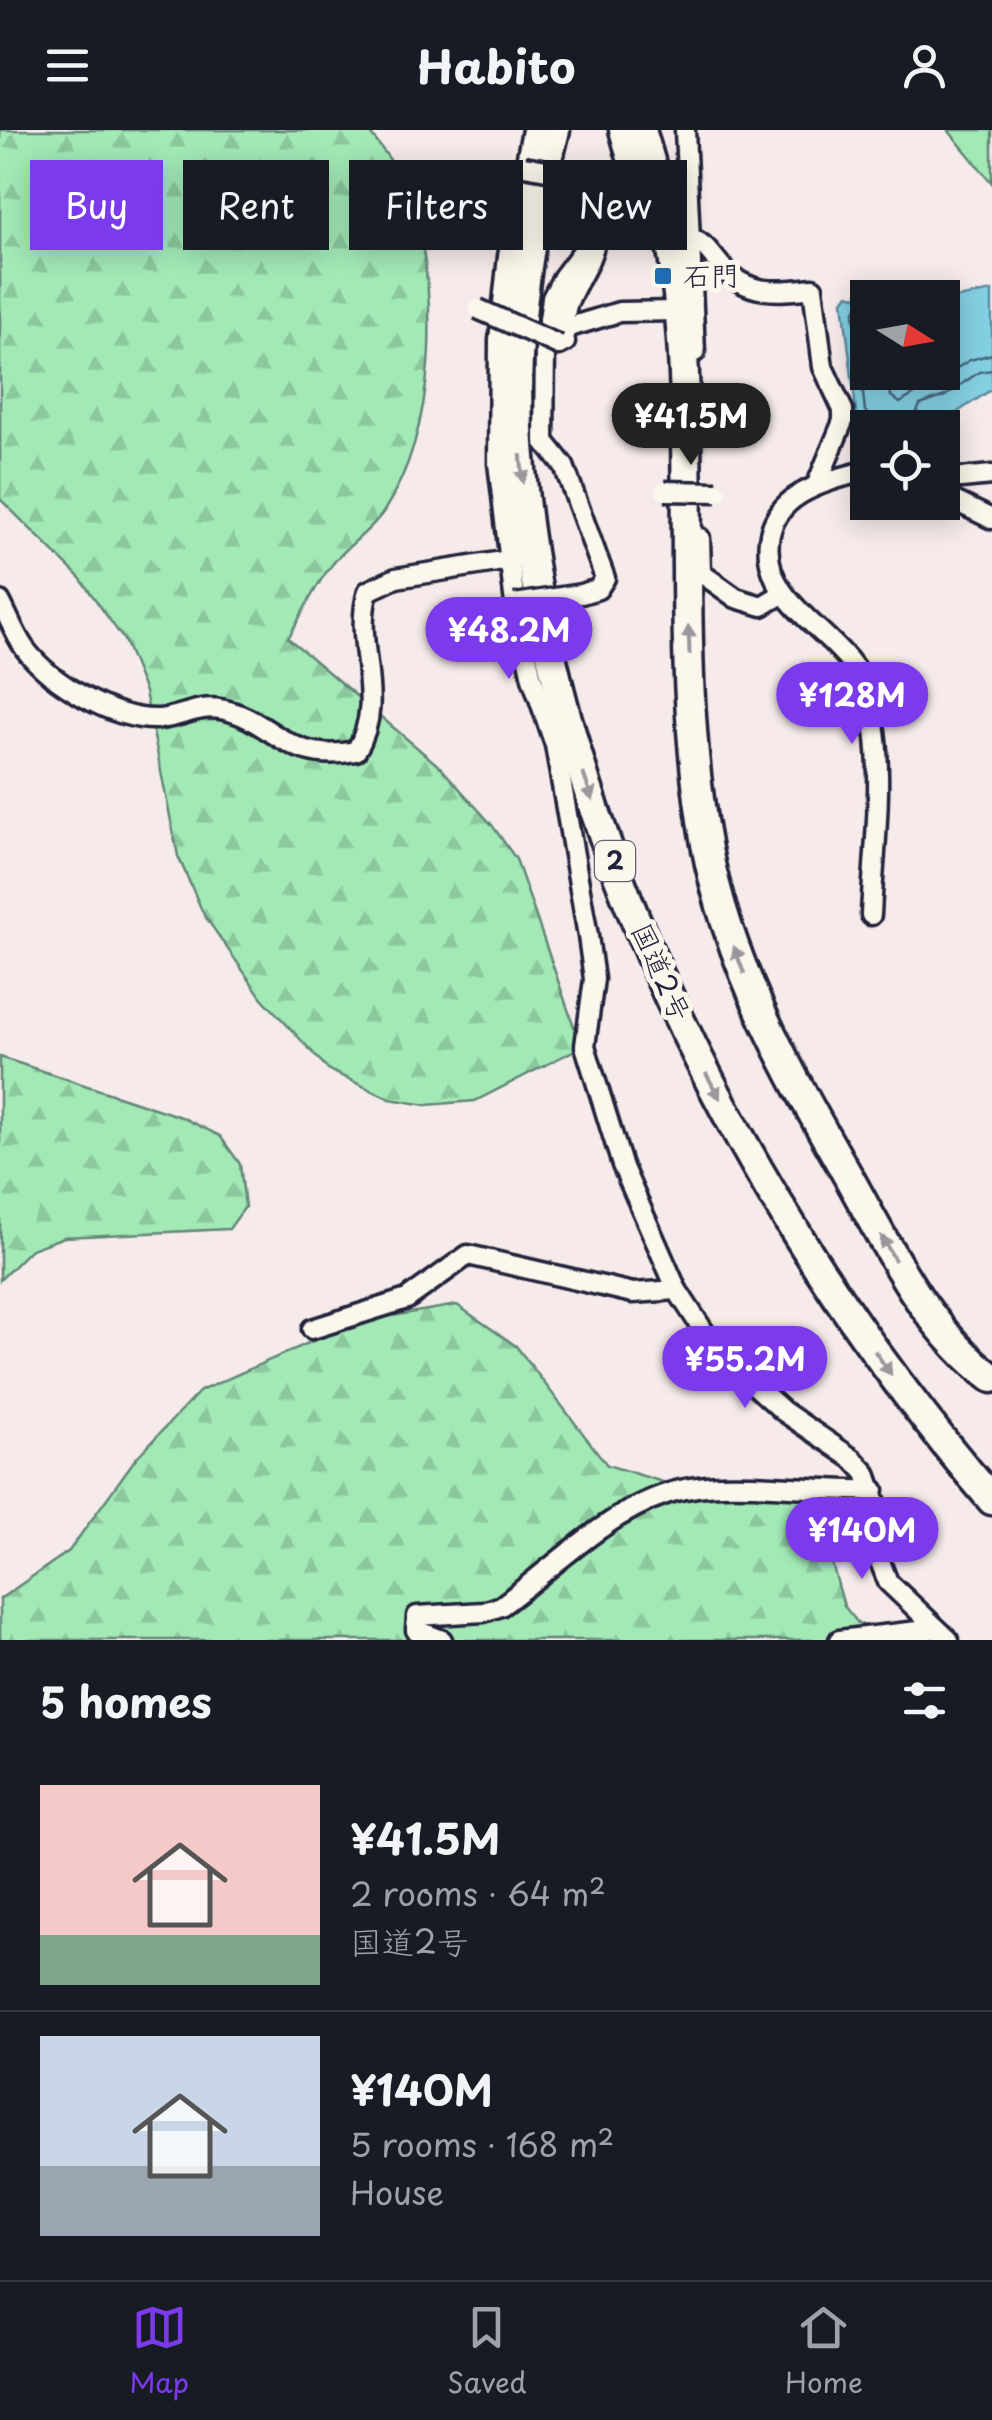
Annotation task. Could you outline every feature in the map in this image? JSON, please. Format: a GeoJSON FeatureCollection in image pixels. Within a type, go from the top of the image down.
{"type":"FeatureCollection","features":[{"type":"Feature","properties":{"kind":"highway","name":"国道2号"},"geometry":{"type":"LineString","coordinates":[[555,130],[541,186],[522,305],[518,425],[544,619],[582,768],[648,943],[704,1070],[750,1155],[794,1231],[894,1378],[992,1500]]}},
{"type":"Feature","properties":{"kind":"highway"},"geometry":{"type":"LineString","coordinates":[[641,130],[668,234],[680,311],[695,755],[706,844],[725,922],[763,1017],[903,1275],[954,1342],[992,1378]]}},
{"type":"Feature","properties":{"kind":"street"},"geometry":{"type":"LineString","coordinates":[[532,130],[499,340],[498,463],[515,604],[532,678],[555,745],[594,979],[585,1046],[622,1165],[677,1290],[716,1350],[783,1411],[853,1458],[874,1490],[879,1559],[888,1582],[942,1634]]}},
{"type":"Feature","properties":{"kind":"street"},"geometry":{"type":"LineString","coordinates":[[619,130],[629,160]]}},
{"type":"Feature","properties":{"kind":"street"},"geometry":{"type":"LineString","coordinates":[[685,130],[677,168],[693,239],[701,573],[749,604],[771,604],[782,594]]}},
{"type":"Feature","properties":{"kind":"street"},"geometry":{"type":"LineString","coordinates":[[524,166],[543,169]]}},
{"type":"Feature","properties":{"kind":"street"},"geometry":{"type":"LineString","coordinates":[[693,239],[704,244],[725,271],[756,290],[813,288],[823,367],[843,410],[843,421],[817,484]]}},
{"type":"Feature","properties":{"kind":"street"},"geometry":{"type":"LineString","coordinates":[[515,604],[581,594],[598,589],[605,578],[564,466],[544,441],[543,402],[552,298],[584,250]]}},
{"type":"Feature","properties":{"kind":"street"},"geometry":{"type":"LineString","coordinates":[[561,337],[565,300],[593,256],[592,250]]}},
{"type":"Feature","properties":{"kind":"street"},"geometry":{"type":"LineString","coordinates":[[478,309],[561,337],[619,312],[680,311]]}},
{"type":"Feature","properties":{"kind":"street"},"geometry":{"type":"LineString","coordinates":[[850,475],[817,484],[778,514],[770,533],[768,554],[782,594],[842,650],[866,689],[875,724],[877,768],[871,915]]}},
{"type":"Feature","properties":{"kind":"street"},"geometry":{"type":"LineString","coordinates":[[960,478],[992,475]]}},
{"type":"Feature","properties":{"kind":"street"},"geometry":{"type":"LineString","coordinates":[[665,491],[716,492]]}},
{"type":"Feature","properties":{"kind":"street"},"geometry":{"type":"LineString","coordinates":[[960,504],[992,519]]}},
{"type":"Feature","properties":{"kind":"street"},"geometry":{"type":"LineString","coordinates":[[0,601],[24,647],[44,669],[120,712],[161,719],[223,709],[299,749],[332,756],[356,751],[370,728],[360,618],[368,591],[396,578],[509,560]]}},
{"type":"Feature","properties":{"kind":"street"},"geometry":{"type":"LineString","coordinates":[[312,1329],[407,1299],[468,1256],[634,1293],[677,1290]]}},
{"type":"Feature","properties":{"kind":"street"},"geometry":{"type":"LineString","coordinates":[[442,1640],[416,1630],[417,1616],[484,1612],[500,1606],[625,1512],[666,1494],[754,1487],[874,1490]]}},
{"type":"Feature","properties":{"kind":"street"},"geometry":{"type":"LineString","coordinates":[[839,1640],[942,1634]]}},
{"type":"Feature","properties":{"kind":"green space"},"geometry":{"type":"Polygon","coordinates":[[[0,130],[368,130],[390,160],[349,160],[349,250],[423,250],[429,319],[424,401],[402,477],[384,511],[331,566],[288,638],[441,768],[492,825],[516,859],[581,1047],[475,1101],[426,1105],[390,1099],[329,1070],[262,998],[204,915],[178,856],[145,692],[124,640],[80,578],[0,499],[0,130]]]}},
{"type":"Feature","properties":{"kind":"green space"},"geometry":{"type":"Polygon","coordinates":[[[948,130],[992,130],[992,183],[948,130]]]}},
{"type":"Feature","properties":{"kind":"green space"},"geometry":{"type":"Polygon","coordinates":[[[0,1057],[181,1117],[220,1136],[240,1164],[245,1207],[229,1229],[64,1237],[31,1249],[0,1280],[0,1057]]]}},
{"type":"Feature","properties":{"kind":"green space"},"geometry":{"type":"Polygon","coordinates":[[[457,1305],[516,1346],[607,1465],[666,1483],[794,1489],[820,1521],[844,1606],[858,1623],[895,1640],[0,1640],[0,1599],[69,1551],[136,1458],[200,1391],[356,1322],[457,1305]]]}},
{"type":"Feature","properties":{"kind":"water"},"geometry":{"type":"Polygon","coordinates":[[[992,291],[992,389],[960,410],[856,410],[854,390],[960,390],[960,298],[992,291]]]}},
{"type":"Feature","properties":{"kind":"water"},"geometry":{"type":"Polygon","coordinates":[[[850,295],[850,360],[843,301],[850,295]]]}},
{"type":"Feature","properties":{"kind":"place","name":"石門"},"geometry":{"type":"Point","coordinates":[663,276]}}]}
